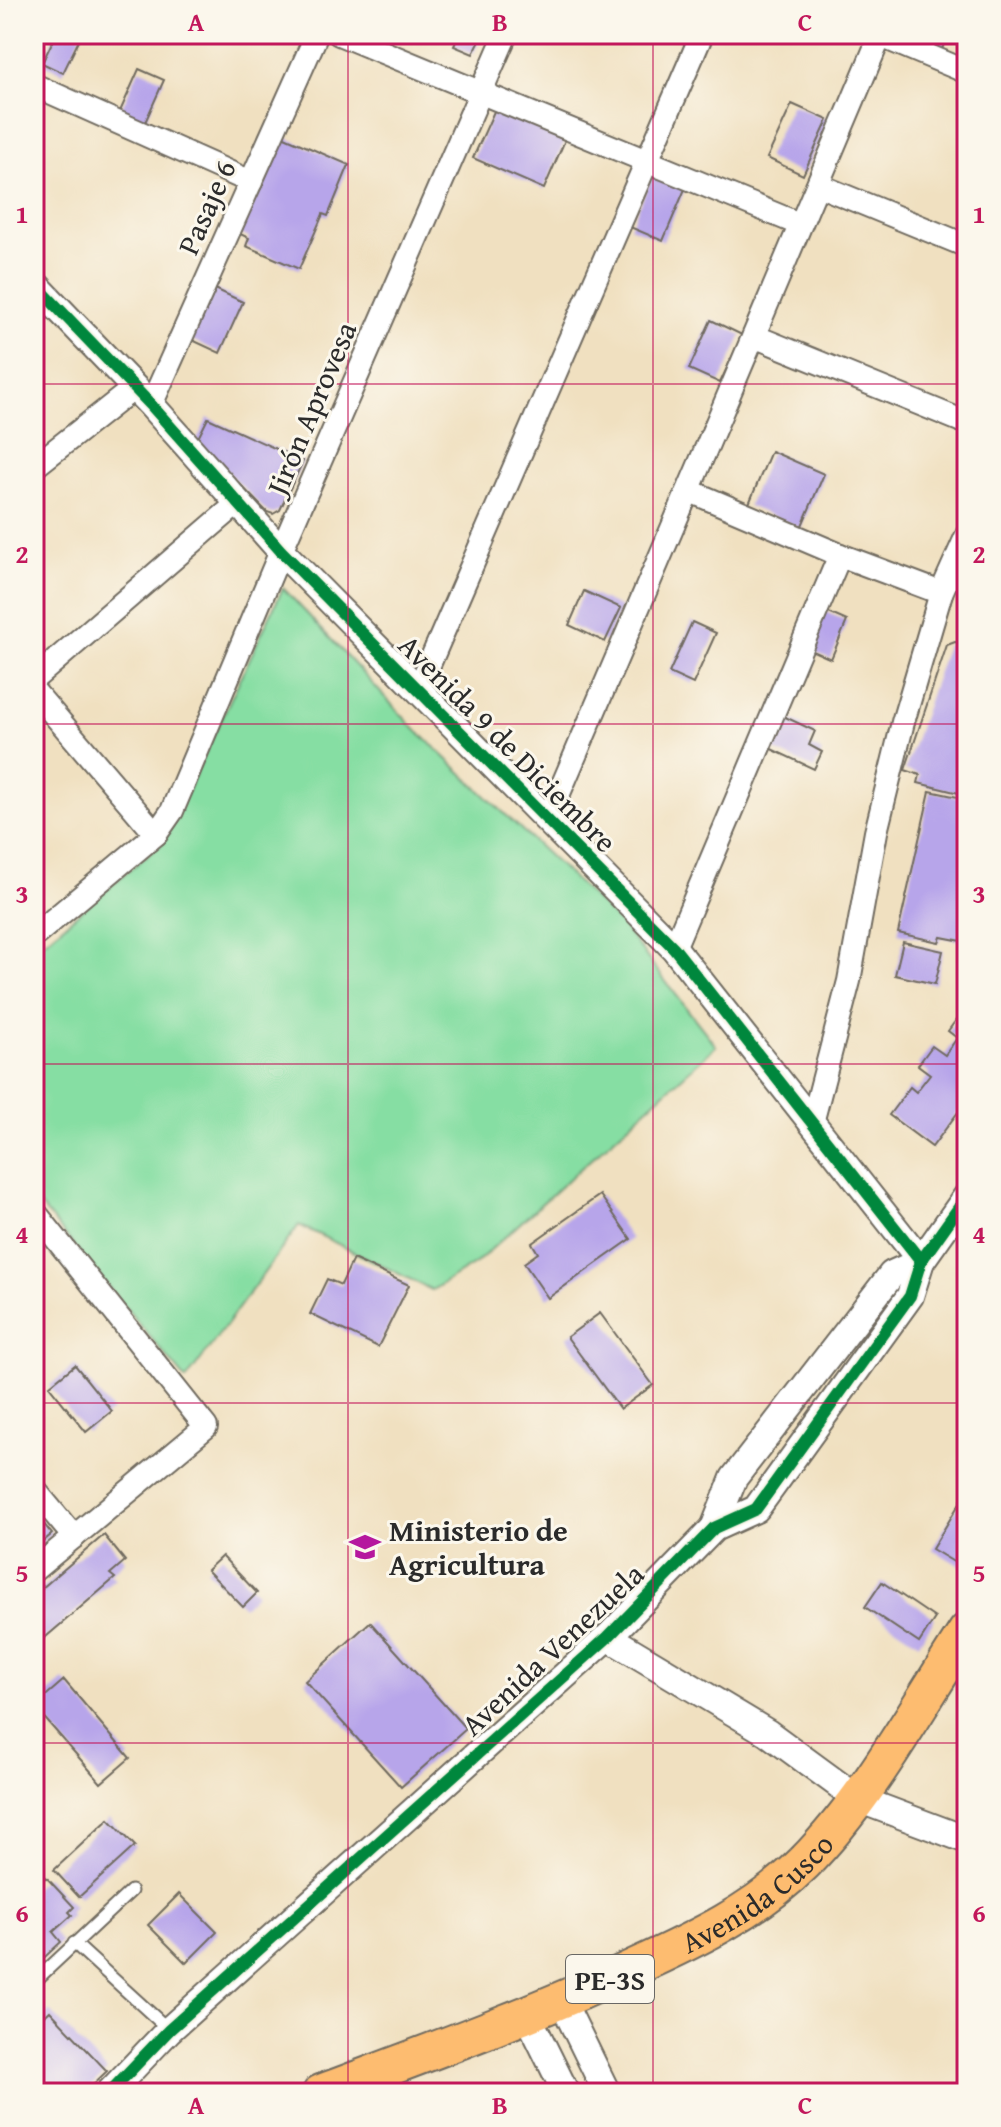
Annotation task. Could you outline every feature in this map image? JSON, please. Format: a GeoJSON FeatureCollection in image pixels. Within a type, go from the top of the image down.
{"type":"FeatureCollection","features":[{"type":"Feature","properties":{"kind":"highway","name":"Avenida Cusco"},"geometry":{"type":"LineString","coordinates":[[321,2093],[562,2001],[708,1933],[757,1903],[804,1863],[858,1799],[967,1631]]}},
{"type":"Feature","properties":{"kind":"street","name":"Pasaje 6"},"geometry":{"type":"LineString","coordinates":[[142,396],[251,182],[317,34]]}},
{"type":"Feature","properties":{"kind":"street"},"geometry":{"type":"LineString","coordinates":[[339,34],[799,224]]}},
{"type":"Feature","properties":{"kind":"street","name":"Jirón Aprovesa"},"geometry":{"type":"LineString","coordinates":[[34,936],[156,834],[172,811],[281,551],[506,34]]}},
{"type":"Feature","properties":{"kind":"street"},"geometry":{"type":"LineString","coordinates":[[418,690],[702,34]]}},
{"type":"Feature","properties":{"kind":"street"},"geometry":{"type":"LineString","coordinates":[[548,819],[690,491],[799,224],[881,35],[967,72]]}},
{"type":"Feature","properties":{"kind":"street"},"geometry":{"type":"LineString","coordinates":[[34,85],[251,182]]}},
{"type":"Feature","properties":{"kind":"street"},"geometry":{"type":"LineString","coordinates":[[818,185],[967,246]]}},
{"type":"Feature","properties":{"kind":"street","name":"Avenida 9 de Diciembre"},"geometry":{"type":"LineString","coordinates":[[34,283],[142,396],[281,551],[674,948],[921,1261]]}},
{"type":"Feature","properties":{"kind":"street"},"geometry":{"type":"LineString","coordinates":[[754,336],[967,423]]}},
{"type":"Feature","properties":{"kind":"street"},"geometry":{"type":"LineString","coordinates":[[34,467],[142,396]]}},
{"type":"Feature","properties":{"kind":"street"},"geometry":{"type":"LineString","coordinates":[[690,491],[840,555],[941,593]]}},
{"type":"Feature","properties":{"kind":"street"},"geometry":{"type":"LineString","coordinates":[[34,679],[238,503]]}},
{"type":"Feature","properties":{"kind":"street"},"geometry":{"type":"LineString","coordinates":[[812,1123],[849,981],[876,832],[903,722],[941,593],[967,535]]}},
{"type":"Feature","properties":{"kind":"street"},"geometry":{"type":"LineString","coordinates":[[674,948],[840,555]]}},
{"type":"Feature","properties":{"kind":"street"},"geometry":{"type":"LineString","coordinates":[[34,691],[156,834]]}},
{"type":"Feature","properties":{"kind":"street","name":"Avenida Venezuela"},"geometry":{"type":"LineString","coordinates":[[109,2093],[169,2030],[608,1637],[714,1528],[756,1509],[910,1296],[921,1261],[967,1196]]}},
{"type":"Feature","properties":{"kind":"street"},"geometry":{"type":"LineString","coordinates":[[34,1211],[206,1427],[34,1570]]}},
{"type":"Feature","properties":{"kind":"street","name":"Avenida Venezuela"},"geometry":{"type":"LineString","coordinates":[[714,1528],[734,1478],[864,1310],[892,1274],[921,1261]]}},
{"type":"Feature","properties":{"kind":"street"},"geometry":{"type":"LineString","coordinates":[[34,1489],[74,1537]]}},
{"type":"Feature","properties":{"kind":"street","name":"Avenida Venezuela"},"geometry":{"type":"LineString","coordinates":[[608,1637],[768,1733],[858,1799],[967,1840]]}},
{"type":"Feature","properties":{"kind":"street"},"geometry":{"type":"LineString","coordinates":[[562,2001],[607,2093]]}},
{"type":"Feature","properties":{"kind":"street"},"geometry":{"type":"LineString","coordinates":[[527,2014],[566,2093]]}},
{"type":"Feature","properties":{"kind":"lane"},"geometry":{"type":"LineString","coordinates":[[34,1982],[131,1891]]}},
{"type":"Feature","properties":{"kind":"lane"},"geometry":{"type":"LineString","coordinates":[[74,1943],[169,2030]]}},
{"type":"Feature","properties":{"kind":"green space"},"geometry":{"type":"Polygon","coordinates":[[[283,588],[411,725],[620,923],[716,1046],[476,1263],[432,1290],[299,1225],[186,1380],[34,1198],[34,950],[163,842],[283,588]]]}},
{"type":"Feature","properties":{"kind":"building"},"geometry":{"type":"Polygon","coordinates":[[[56,34],[82,34],[63,73],[42,63],[56,34]]]}},
{"type":"Feature","properties":{"kind":"building"},"geometry":{"type":"Polygon","coordinates":[[[459,34],[483,34],[473,54],[454,46],[459,34]]]}},
{"type":"Feature","properties":{"kind":"building"},"geometry":{"type":"Polygon","coordinates":[[[903,34],[949,34],[941,51],[903,34]]]}},
{"type":"Feature","properties":{"kind":"building"},"geometry":{"type":"Polygon","coordinates":[[[139,69],[164,80],[143,127],[118,116],[139,69]]]}},
{"type":"Feature","properties":{"kind":"building"},"geometry":{"type":"Polygon","coordinates":[[[792,104],[828,120],[803,175],[767,158],[792,104]]]}},
{"type":"Feature","properties":{"kind":"building"},"geometry":{"type":"Polygon","coordinates":[[[495,109],[565,140],[544,189],[473,158],[495,109]]]}},
{"type":"Feature","properties":{"kind":"building"},"geometry":{"type":"Polygon","coordinates":[[[280,135],[349,165],[328,216],[323,214],[299,269],[246,246],[249,238],[238,233],[280,135]]]}},
{"type":"Feature","properties":{"kind":"building"},"geometry":{"type":"Polygon","coordinates":[[[653,175],[685,189],[663,241],[630,227],[653,175]]]}},
{"type":"Feature","properties":{"kind":"building"},"geometry":{"type":"Polygon","coordinates":[[[213,288],[243,302],[220,353],[190,339],[213,288]]]}},
{"type":"Feature","properties":{"kind":"building"},"geometry":{"type":"Polygon","coordinates":[[[711,320],[742,335],[720,383],[689,369],[711,320]]]}},
{"type":"Feature","properties":{"kind":"building"},"geometry":{"type":"Polygon","coordinates":[[[208,418],[303,461],[280,510],[273,514],[267,512],[197,440],[208,418]]]}},
{"type":"Feature","properties":{"kind":"building"},"geometry":{"type":"Polygon","coordinates":[[[771,451],[824,474],[801,528],[748,506],[771,451]]]}},
{"type":"Feature","properties":{"kind":"building"},"geometry":{"type":"Polygon","coordinates":[[[584,591],[621,608],[605,642],[569,625],[584,591]]]}},
{"type":"Feature","properties":{"kind":"building"},"geometry":{"type":"Polygon","coordinates":[[[822,610],[847,621],[831,659],[806,648],[822,610]]]}},
{"type":"Feature","properties":{"kind":"building"},"geometry":{"type":"Polygon","coordinates":[[[692,622],[716,633],[693,684],[669,673],[692,622]]]}},
{"type":"Feature","properties":{"kind":"building"},"geometry":{"type":"Polygon","coordinates":[[[967,643],[967,795],[918,783],[920,775],[905,770],[947,645],[967,643]]]}},
{"type":"Feature","properties":{"kind":"building"},"geometry":{"type":"Polygon","coordinates":[[[781,715],[815,731],[809,745],[822,752],[814,769],[767,747],[781,715]]]}},
{"type":"Feature","properties":{"kind":"building"},"geometry":{"type":"Polygon","coordinates":[[[930,791],[967,799],[967,942],[941,937],[939,942],[898,933],[930,791]]]}},
{"type":"Feature","properties":{"kind":"building"},"geometry":{"type":"Polygon","coordinates":[[[903,942],[943,951],[935,984],[895,975],[903,942]]]}},
{"type":"Feature","properties":{"kind":"building"},"geometry":{"type":"Polygon","coordinates":[[[967,1005],[967,1100],[932,1147],[889,1115],[910,1087],[916,1092],[930,1074],[918,1065],[932,1046],[945,1055],[957,1038],[948,1031],[967,1005]]]}},
{"type":"Feature","properties":{"kind":"building"},"geometry":{"type":"Polygon","coordinates":[[[600,1195],[631,1239],[548,1298],[524,1263],[538,1253],[532,1243],[600,1195]]]}},
{"type":"Feature","properties":{"kind":"building"},"geometry":{"type":"Polygon","coordinates":[[[353,1259],[409,1285],[378,1347],[310,1314],[327,1279],[341,1285],[353,1259]]]}},
{"type":"Feature","properties":{"kind":"building"},"geometry":{"type":"Polygon","coordinates":[[[600,1313],[653,1385],[620,1409],[567,1337],[600,1313]]]}},
{"type":"Feature","properties":{"kind":"building"},"geometry":{"type":"Polygon","coordinates":[[[75,1365],[112,1411],[86,1432],[49,1386],[75,1365]]]}},
{"type":"Feature","properties":{"kind":"building"},"geometry":{"type":"Polygon","coordinates":[[[967,1491],[967,1570],[932,1549],[967,1491]]]}},
{"type":"Feature","properties":{"kind":"building"},"geometry":{"type":"Polygon","coordinates":[[[34,1512],[52,1534],[34,1549],[34,1512]]]}},
{"type":"Feature","properties":{"kind":"building"},"geometry":{"type":"Polygon","coordinates":[[[104,1535],[125,1561],[110,1574],[115,1578],[34,1647],[34,1595],[104,1535]]]}},
{"type":"Feature","properties":{"kind":"building"},"geometry":{"type":"Polygon","coordinates":[[[222,1556],[257,1593],[243,1607],[207,1570],[222,1556]]]}},
{"type":"Feature","properties":{"kind":"building"},"geometry":{"type":"Polygon","coordinates":[[[882,1582],[935,1618],[919,1643],[865,1607],[882,1582]]]}},
{"type":"Feature","properties":{"kind":"building"},"geometry":{"type":"Polygon","coordinates":[[[370,1622],[466,1729],[401,1787],[305,1681],[370,1622]]]}},
{"type":"Feature","properties":{"kind":"building"},"geometry":{"type":"Polygon","coordinates":[[[64,1680],[130,1758],[101,1783],[34,1706],[64,1680]]]}},
{"type":"Feature","properties":{"kind":"building"},"geometry":{"type":"Polygon","coordinates":[[[109,1819],[135,1846],[79,1897],[54,1870],[109,1819]]]}},
{"type":"Feature","properties":{"kind":"building"},"geometry":{"type":"Polygon","coordinates":[[[46,1877],[74,1907],[69,1912],[72,1915],[53,1932],[61,1942],[34,1967],[34,1888],[46,1877]]]}},
{"type":"Feature","properties":{"kind":"building"},"geometry":{"type":"Polygon","coordinates":[[[179,1894],[217,1932],[186,1963],[148,1925],[179,1894]]]}},
{"type":"Feature","properties":{"kind":"building"},"geometry":{"type":"Polygon","coordinates":[[[50,2011],[107,2071],[84,2093],[34,2093],[34,2026],[50,2011]]]}},
{"type":"Feature","properties":{"kind":"cycle path"},"geometry":{"type":"LineString","coordinates":[[34,283],[151,405],[281,551],[674,948],[921,1261]]}},
{"type":"Feature","properties":{"kind":"cycle path"},"geometry":{"type":"LineString","coordinates":[[109,2093],[169,2030],[608,1637],[714,1528],[756,1509],[910,1296],[921,1261],[967,1196]]}},
{"type":"Feature","properties":{"kind":"place","name":"Ministerio de Agricultura"},"geometry":{"type":"Point","coordinates":[365,1547]}}]}
